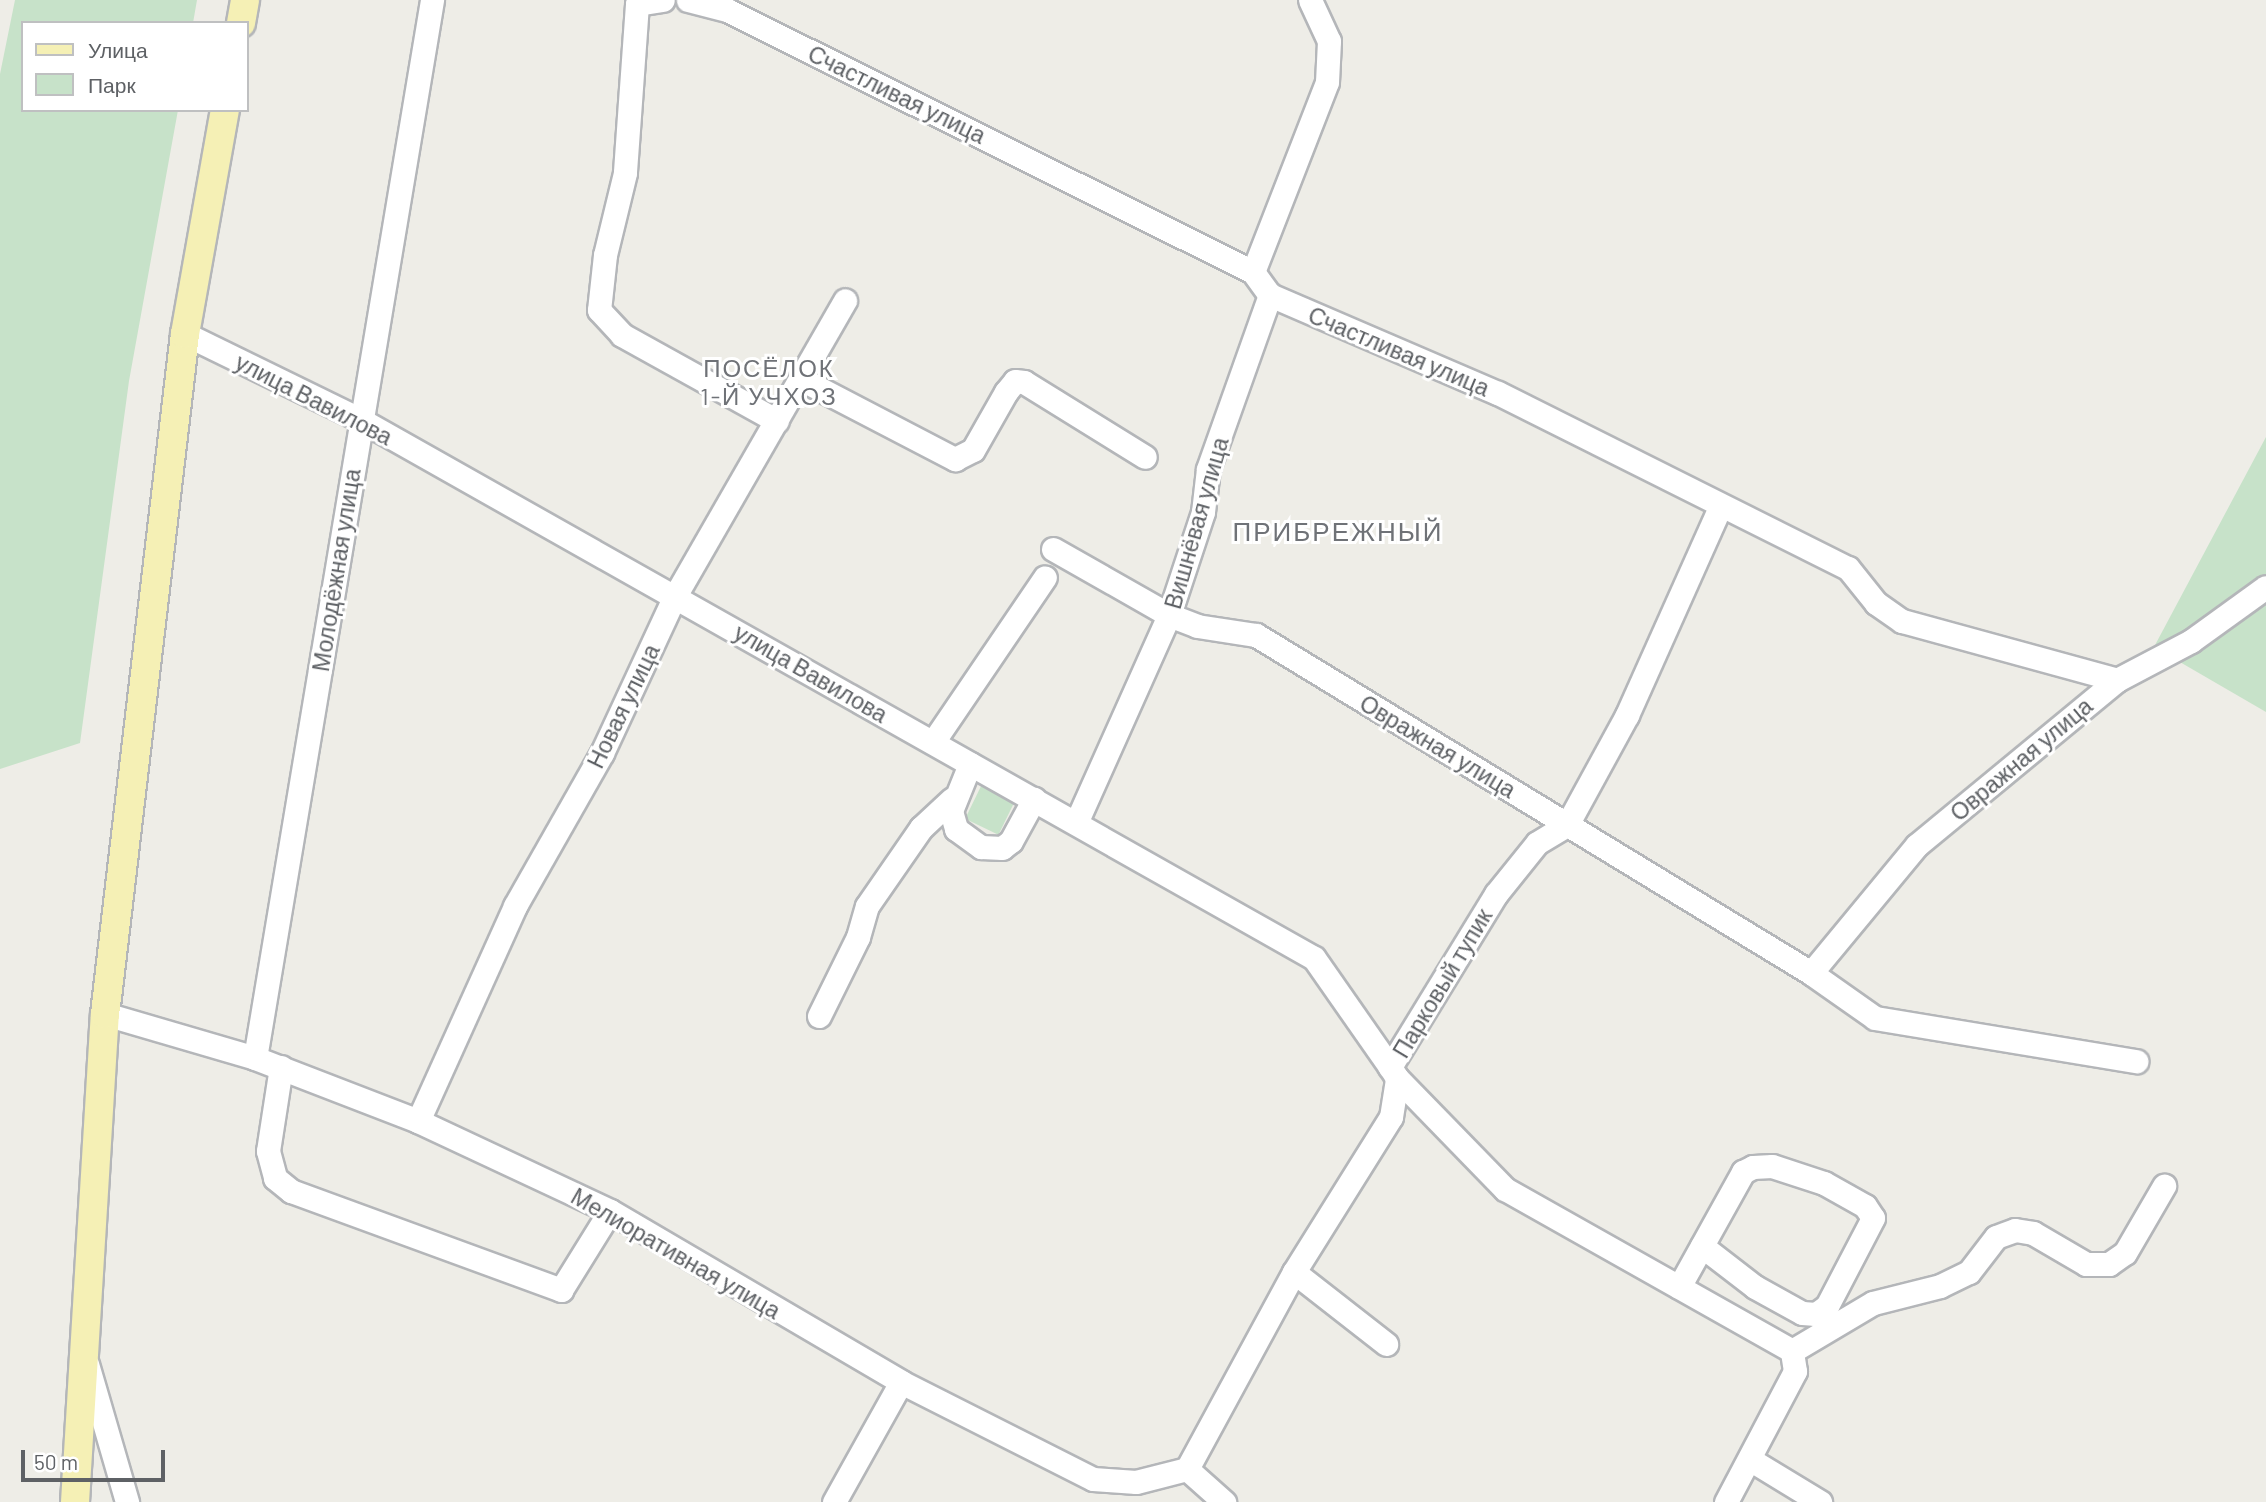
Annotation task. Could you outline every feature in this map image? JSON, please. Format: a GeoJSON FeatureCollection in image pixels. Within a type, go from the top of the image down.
{"type":"FeatureCollection","features":[{"type":"Feature","properties":{"kind":"main road"},"geometry":{"type":"LineString","coordinates":[[241,21],[245,0]]}},
{"type":"Feature","properties":{"kind":"main road"},"geometry":{"type":"LineString","coordinates":[[75,1502],[105,1014],[185,334],[225,112]]}},
{"type":"Feature","properties":{"kind":"street","name":"Молодёжная улица"},"geometry":{"type":"LineString","coordinates":[[255,1058],[432,0]]}},
{"type":"Feature","properties":{"kind":"street"},"geometry":{"type":"LineString","coordinates":[[663,0],[635,2],[625,173],[605,255],[599,310],[622,335],[777,421]]}},
{"type":"Feature","properties":{"kind":"street","name":"Счастливая улица"},"geometry":{"type":"LineString","coordinates":[[688,0],[727,10],[1253,272],[1270,295],[1498,393],[1720,507],[1848,568],[1876,603],[1902,621],[2117,680]]}},
{"type":"Feature","properties":{"kind":"street"},"geometry":{"type":"LineString","coordinates":[[1253,272],[1328,82],[1329,41],[1310,0]]}},
{"type":"Feature","properties":{"kind":"street","name":"Вишнёвая улица"},"geometry":{"type":"LineString","coordinates":[[1076,823],[1170,615],[1203,512],[1208,469],[1270,295]]}},
{"type":"Feature","properties":{"kind":"street","name":"Новая улица"},"geometry":{"type":"LineString","coordinates":[[418,1121],[515,906],[602,753],[675,596],[845,300]]}},
{"type":"Feature","properties":{"kind":"street","name":"улица Вавилова"},"geometry":{"type":"LineString","coordinates":[[185,334],[360,420],[1314,958],[1394,1073],[1505,1189],[1792,1351]]}},
{"type":"Feature","properties":{"kind":"street"},"geometry":{"type":"LineString","coordinates":[[801,379],[955,459],[973,450],[1006,392],[1015,381],[1024,382],[1145,457]]}},
{"type":"Feature","properties":{"kind":"street"},"geometry":{"type":"LineString","coordinates":[[1567,825],[1627,715],[1720,507]]}},
{"type":"Feature","properties":{"kind":"street","name":"Овражная улица"},"geometry":{"type":"LineString","coordinates":[[1053,549],[1170,615],[1197,626],[1256,635],[1811,973],[1875,1018],[2136,1061]]}},
{"type":"Feature","properties":{"kind":"street"},"geometry":{"type":"LineString","coordinates":[[933,742],[1045,577]]}},
{"type":"Feature","properties":{"kind":"street","name":"Овражная улица"},"geometry":{"type":"LineString","coordinates":[[1811,973],[1917,845],[2117,680],[2191,641],[2266,587]]}},
{"type":"Feature","properties":{"kind":"street"},"geometry":{"type":"LineString","coordinates":[[820,1016],[858,937],[867,906],[921,828],[952,799],[970,764]]}},
{"type":"Feature","properties":{"kind":"street"},"geometry":{"type":"LineString","coordinates":[[952,799],[956,829],[990,850],[1011,841],[1034,799]]}},
{"type":"Feature","properties":{"kind":"street","name":"Парковый тупик"},"geometry":{"type":"LineString","coordinates":[[1187,1469],[1294,1272],[1391,1117],[1394,1073],[1496,894],[1537,843],[1567,825]]}},
{"type":"Feature","properties":{"kind":"street","name":"Мелиоративная улица"},"geometry":{"type":"LineString","coordinates":[[105,1014],[281,1067],[418,1121],[610,1211],[901,1382],[1093,1479],[1136,1482],[1187,1469]]}},
{"type":"Feature","properties":{"kind":"street"},"geometry":{"type":"LineString","coordinates":[[281,1067],[268,1151],[275,1178],[291,1192],[561,1290],[610,1211]]}},
{"type":"Feature","properties":{"kind":"street"},"geometry":{"type":"LineString","coordinates":[[1679,1287],[1743,1172],[1762,1166],[1824,1183],[1865,1206],[1873,1218],[1827,1306],[1816,1314],[1802,1313],[1755,1287],[1702,1246]]}},
{"type":"Feature","properties":{"kind":"street"},"geometry":{"type":"LineString","coordinates":[[1726,1502],[1751,1460],[1795,1371],[1792,1351],[1873,1303],[1940,1286],[1969,1272],[1996,1237],[2015,1230],[2033,1233],[2086,1265],[2109,1264],[2125,1253],[2164,1186]]}},
{"type":"Feature","properties":{"kind":"street"},"geometry":{"type":"LineString","coordinates":[[1294,1272],[1386,1344]]}},
{"type":"Feature","properties":{"kind":"street"},"geometry":{"type":"LineString","coordinates":[[84,1353],[127,1502]]}},
{"type":"Feature","properties":{"kind":"street"},"geometry":{"type":"LineString","coordinates":[[834,1502],[901,1382]]}},
{"type":"Feature","properties":{"kind":"street"},"geometry":{"type":"LineString","coordinates":[[1751,1460],[1820,1502]]}},
{"type":"Feature","properties":{"kind":"street"},"geometry":{"type":"LineString","coordinates":[[1187,1469],[1224,1502]]}},
{"type":"Feature","properties":{"kind":"green space"},"geometry":{"type":"Polygon","coordinates":[[[15,0],[197,0],[193,21],[21,21],[21,112],[178,112],[129,381],[80,743],[0,769],[0,74],[15,0]]]}},
{"type":"Feature","properties":{"kind":"green space"},"geometry":{"type":"Polygon","coordinates":[[[2266,437],[2266,712],[2154,647],[2266,437]]]}},
{"type":"Feature","properties":{"kind":"green space"},"geometry":{"type":"Polygon","coordinates":[[[984,780],[1017,796],[998,835],[965,819],[984,780]]]}},
{"type":"Feature","properties":{"kind":"district","name":"ПОСЁЛОК 1-Й УЧХОЗ"},"geometry":{"type":"Point","coordinates":[769,382]}},
{"type":"Feature","properties":{"kind":"district","name":"ПРИБРЕЖНЫЙ"},"geometry":{"type":"Point","coordinates":[1338,531]}}]}
